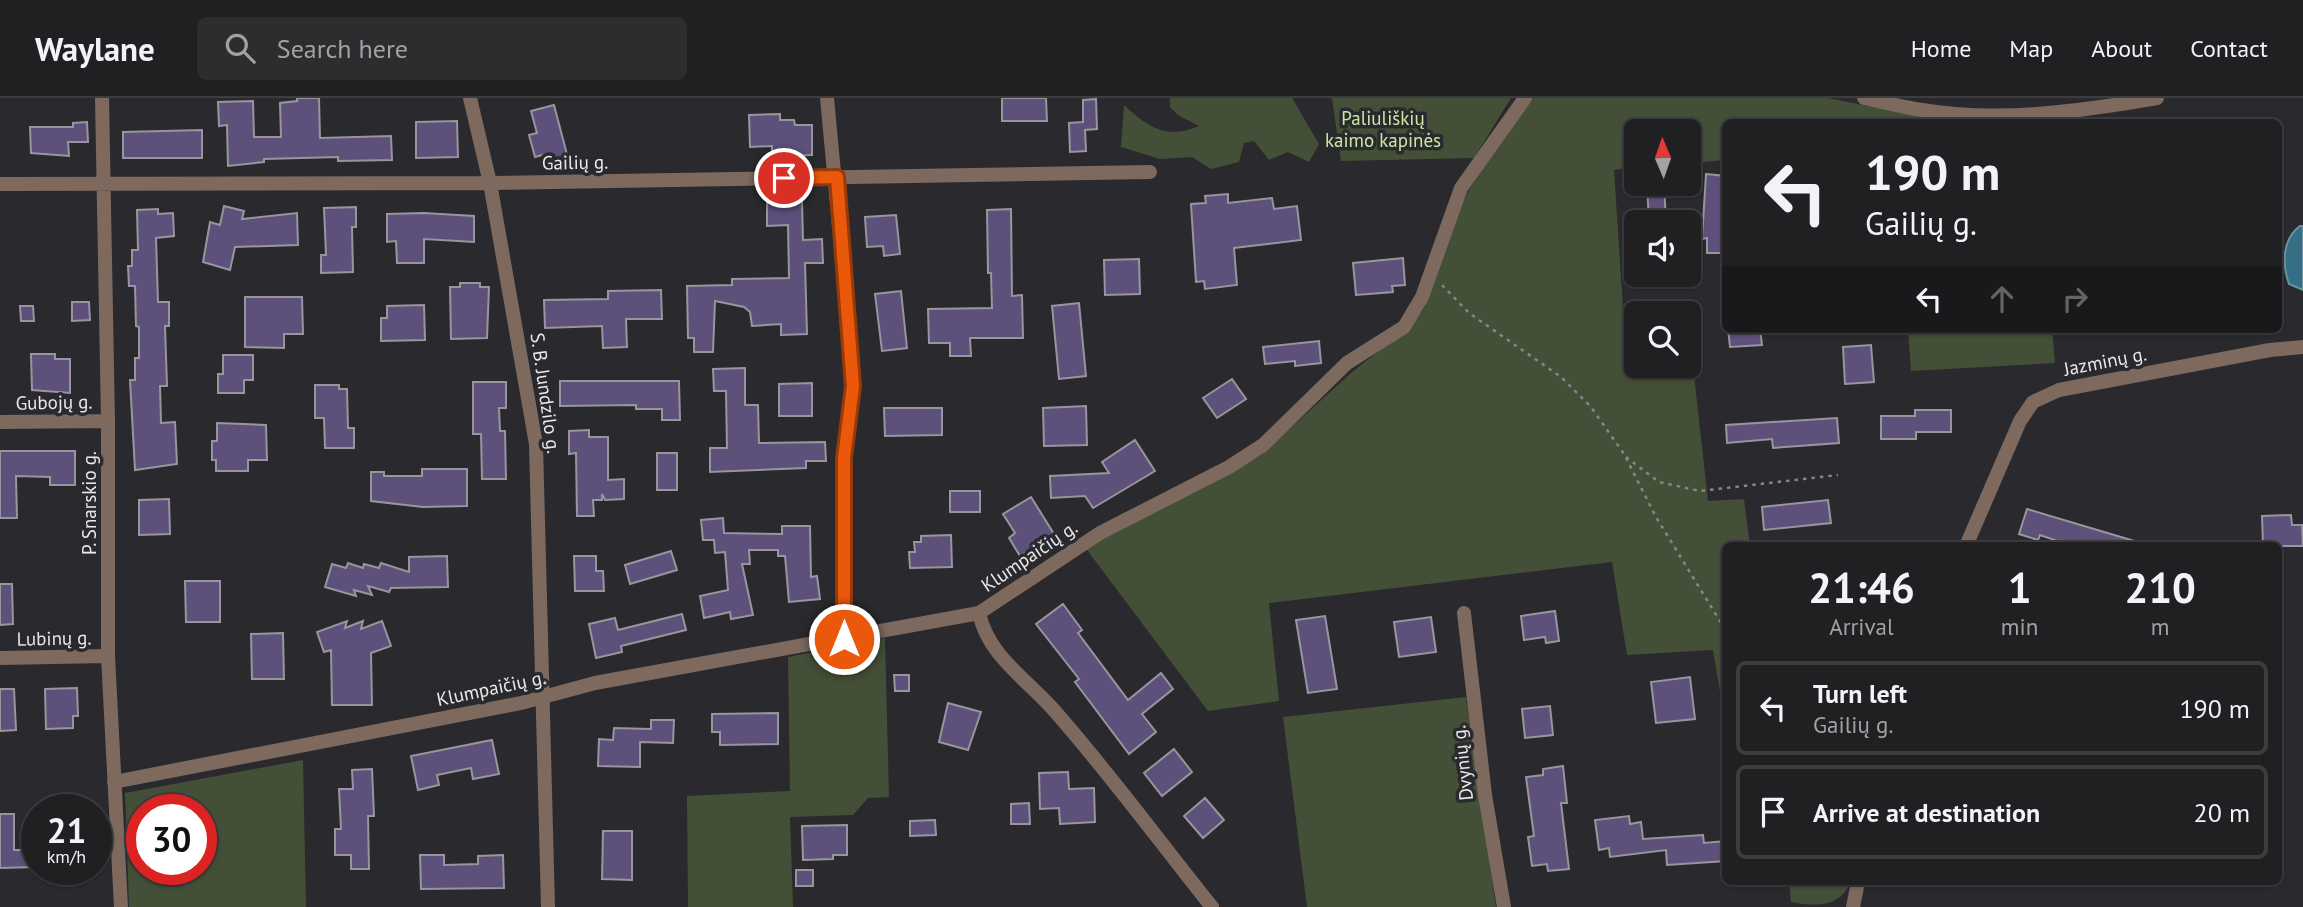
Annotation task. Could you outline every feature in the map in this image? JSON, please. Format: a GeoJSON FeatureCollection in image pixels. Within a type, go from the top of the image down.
{"type":"FeatureCollection","features":[{"type":"Feature","properties":{"kind":"street","name":"P. Snarskio g."},"geometry":{"type":"LineString","coordinates":[[102,98],[108,421],[108,656],[121,907]]}},
{"type":"Feature","properties":{"kind":"street","name":"S. B. Jundzilo g."},"geometry":{"type":"LineString","coordinates":[[470,98],[490,183],[536,444],[548,907]]}},
{"type":"Feature","properties":{"kind":"street"},"geometry":{"type":"LineString","coordinates":[[827,98],[837,177],[853,386],[844,458],[844,639]]}},
{"type":"Feature","properties":{"kind":"street","name":"Klumpaičių g."},"geometry":{"type":"LineString","coordinates":[[114,782],[544,698],[596,683],[979,613],[1100,533],[1228,467],[1263,445],[1347,363],[1404,327],[1415,313],[1434,267],[1461,188],[1525,98]]}},
{"type":"Feature","properties":{"kind":"street"},"geometry":{"type":"LineString","coordinates":[[1864,98],[1923,111],[2016,113],[2157,98]]}},
{"type":"Feature","properties":{"kind":"street","name":"Gailių g."},"geometry":{"type":"LineString","coordinates":[[0,184],[490,183],[1150,173]]}},
{"type":"Feature","properties":{"kind":"street","name":"Jazminų g."},"geometry":{"type":"LineString","coordinates":[[1968,542],[2020,421],[2033,402],[2064,389],[2270,350],[2303,347]]}},
{"type":"Feature","properties":{"kind":"street","name":"Gubojų g."},"geometry":{"type":"LineString","coordinates":[[0,422],[108,421]]}},
{"type":"Feature","properties":{"kind":"street"},"geometry":{"type":"LineString","coordinates":[[979,613],[983,633],[996,652],[1052,708],[1213,907]]}},
{"type":"Feature","properties":{"kind":"street","name":"Dvynių g."},"geometry":{"type":"LineString","coordinates":[[1464,613],[1485,795],[1504,907]]}},
{"type":"Feature","properties":{"kind":"street","name":"Lubinų g."},"geometry":{"type":"LineString","coordinates":[[0,658],[108,656]]}},
{"type":"Feature","properties":{"kind":"street"},"geometry":{"type":"LineString","coordinates":[[1853,907],[1857,885]]}},
{"type":"Feature","properties":{"kind":"path"},"geometry":{"type":"LineString","coordinates":[[1434,267],[1446,292],[1469,313],[1561,377],[1591,407],[1624,454],[1656,517],[1722,624]]}},
{"type":"Feature","properties":{"kind":"path"},"geometry":{"type":"LineString","coordinates":[[1624,454],[1659,482],[1700,491],[1838,475]]}},
{"type":"Feature","properties":{"kind":"green space"},"geometry":{"type":"Polygon","coordinates":[[[1170,98],[1292,98],[1319,144],[1309,162],[1288,152],[1269,160],[1254,141],[1244,143],[1239,162],[1211,169],[1192,157],[1160,159],[1121,147],[1124,105],[1141,120],[1158,129],[1177,132],[1199,126],[1178,115],[1170,107],[1170,98]]]}},
{"type":"Feature","properties":{"kind":"green space","name":"Paliuliškių kaimo kapinės"},"geometry":{"type":"Polygon","coordinates":[[[1332,98],[1511,98],[1474,158],[1341,161],[1332,98]]]}},
{"type":"Feature","properties":{"kind":"green space"},"geometry":{"type":"Polygon","coordinates":[[[1532,98],[1828,98],[1928,118],[1955,119],[1722,119],[1722,160],[1701,162],[1701,119],[1624,119],[1624,169],[1614,170],[1624,323],[1624,378],[1694,378],[1708,501],[1744,499],[1749,542],[1722,542],[1722,704],[1713,650],[1627,655],[1612,562],[1269,603],[1279,701],[1208,711],[1084,546],[1224,477],[1261,455],[1352,372],[1413,324],[1424,308],[1466,195],[1497,145],[1532,98]]]}},
{"type":"Feature","properties":{"kind":"green space"},"geometry":{"type":"Polygon","coordinates":[[[1908,333],[2052,333],[2055,363],[1911,371],[1908,333]]]}},
{"type":"Feature","properties":{"kind":"green space"},"geometry":{"type":"Polygon","coordinates":[[[885,638],[889,797],[868,798],[853,815],[790,817],[793,907],[688,907],[687,796],[790,791],[788,657],[885,638]]]}},
{"type":"Feature","properties":{"kind":"green space"},"geometry":{"type":"Polygon","coordinates":[[[1466,697],[1496,907],[1307,907],[1283,717],[1466,697]]]}},
{"type":"Feature","properties":{"kind":"green space"},"geometry":{"type":"Polygon","coordinates":[[[303,760],[306,907],[129,907],[128,885],[217,885],[217,794],[126,794],[126,822],[125,793],[303,760]]]}},
{"type":"Feature","properties":{"kind":"green space"},"geometry":{"type":"Polygon","coordinates":[[[1789,885],[1848,885],[1834,901],[1818,904],[1791,902],[1789,885]]]}},
{"type":"Feature","properties":{"kind":"water"},"geometry":{"type":"Polygon","coordinates":[[[2303,226],[2303,290],[2289,284],[2285,268],[2287,245],[2294,231],[2303,226]]]}},
{"type":"Feature","properties":{"kind":"building"},"geometry":{"type":"Polygon","coordinates":[[[297,98],[319,98],[320,138],[391,136],[392,160],[338,161],[338,157],[264,159],[264,162],[228,166],[227,125],[219,126],[218,102],[253,101],[254,137],[281,137],[280,103],[297,101],[297,98]]]}},
{"type":"Feature","properties":{"kind":"building"},"geometry":{"type":"Polygon","coordinates":[[[1002,98],[1046,98],[1047,121],[1002,121],[1002,98]]]}},
{"type":"Feature","properties":{"kind":"building"},"geometry":{"type":"Polygon","coordinates":[[[1096,99],[1097,129],[1085,130],[1086,151],[1070,152],[1069,123],[1083,122],[1083,100],[1096,99]]]}},
{"type":"Feature","properties":{"kind":"building"},"geometry":{"type":"Polygon","coordinates":[[[554,105],[569,162],[550,167],[546,154],[535,157],[529,135],[537,133],[531,111],[554,105]]]}},
{"type":"Feature","properties":{"kind":"building"},"geometry":{"type":"Polygon","coordinates":[[[780,114],[780,120],[794,120],[795,125],[812,125],[812,155],[772,156],[772,146],[750,147],[749,115],[780,114]]]}},
{"type":"Feature","properties":{"kind":"building"},"geometry":{"type":"Polygon","coordinates":[[[457,121],[458,157],[416,158],[416,122],[457,121]]]}},
{"type":"Feature","properties":{"kind":"building"},"geometry":{"type":"Polygon","coordinates":[[[87,122],[88,142],[68,142],[69,156],[31,153],[30,127],[73,127],[73,123],[87,122]]]}},
{"type":"Feature","properties":{"kind":"building"},"geometry":{"type":"Polygon","coordinates":[[[202,130],[202,158],[123,158],[123,132],[202,130]]]}},
{"type":"Feature","properties":{"kind":"building"},"geometry":{"type":"Polygon","coordinates":[[[1706,174],[1722,176],[1722,253],[1707,253],[1707,238],[1702,239],[1706,174]]]}},
{"type":"Feature","properties":{"kind":"building"},"geometry":{"type":"Polygon","coordinates":[[[1228,194],[1228,203],[1272,198],[1274,209],[1297,206],[1301,240],[1234,248],[1237,285],[1205,289],[1204,281],[1196,282],[1191,204],[1206,203],[1205,196],[1228,194]]]}},
{"type":"Feature","properties":{"kind":"building"},"geometry":{"type":"Polygon","coordinates":[[[1648,196],[1665,196],[1665,210],[1648,210],[1648,196]]]}},
{"type":"Feature","properties":{"kind":"building"},"geometry":{"type":"Polygon","coordinates":[[[802,201],[803,240],[822,239],[823,263],[805,263],[807,334],[781,335],[781,324],[752,326],[750,312],[744,307],[715,301],[713,352],[694,352],[694,338],[688,338],[687,286],[732,285],[732,279],[789,278],[788,225],[767,226],[767,202],[802,201]]]}},
{"type":"Feature","properties":{"kind":"building"},"geometry":{"type":"Polygon","coordinates":[[[224,206],[244,211],[242,219],[297,213],[298,245],[235,247],[230,270],[203,262],[210,222],[220,225],[224,206]]]}},
{"type":"Feature","properties":{"kind":"building"},"geometry":{"type":"Polygon","coordinates":[[[356,207],[356,227],[352,227],[353,272],[321,273],[321,255],[326,255],[324,208],[356,207]]]}},
{"type":"Feature","properties":{"kind":"building"},"geometry":{"type":"Polygon","coordinates":[[[158,209],[158,214],[173,213],[174,236],[156,238],[158,302],[169,302],[169,326],[165,326],[167,386],[160,386],[161,423],[175,422],[177,464],[135,470],[130,380],[135,380],[135,358],[139,358],[139,327],[136,326],[135,286],[129,286],[128,266],[132,266],[132,250],[138,250],[137,210],[158,209]]]}},
{"type":"Feature","properties":{"kind":"building"},"geometry":{"type":"Polygon","coordinates":[[[1011,209],[1012,296],[1022,295],[1023,338],[970,338],[971,356],[950,356],[950,343],[929,343],[928,309],[992,308],[991,273],[988,273],[987,210],[1011,209]]]}},
{"type":"Feature","properties":{"kind":"building"},"geometry":{"type":"Polygon","coordinates":[[[387,214],[474,216],[474,242],[424,239],[424,263],[397,263],[396,241],[387,242],[387,214]]]}},
{"type":"Feature","properties":{"kind":"building"},"geometry":{"type":"Polygon","coordinates":[[[896,215],[900,254],[884,256],[883,246],[867,247],[865,217],[896,215]]]}},
{"type":"Feature","properties":{"kind":"building"},"geometry":{"type":"Polygon","coordinates":[[[1403,258],[1405,285],[1392,286],[1393,292],[1356,295],[1353,263],[1403,258]]]}},
{"type":"Feature","properties":{"kind":"building"},"geometry":{"type":"Polygon","coordinates":[[[1139,259],[1140,294],[1105,295],[1104,260],[1139,259]]]}},
{"type":"Feature","properties":{"kind":"building"},"geometry":{"type":"Polygon","coordinates":[[[460,283],[480,283],[480,287],[489,287],[487,338],[451,339],[450,287],[460,287],[460,283]]]}},
{"type":"Feature","properties":{"kind":"building"},"geometry":{"type":"Polygon","coordinates":[[[661,290],[662,319],[626,319],[627,347],[603,348],[602,326],[545,328],[544,300],[608,299],[608,291],[661,290]]]}},
{"type":"Feature","properties":{"kind":"building"},"geometry":{"type":"Polygon","coordinates":[[[901,291],[907,348],[882,351],[875,294],[901,291]]]}},
{"type":"Feature","properties":{"kind":"building"},"geometry":{"type":"Polygon","coordinates":[[[245,297],[302,297],[303,334],[284,334],[284,348],[245,347],[245,297]]]}},
{"type":"Feature","properties":{"kind":"building"},"geometry":{"type":"Polygon","coordinates":[[[72,302],[89,302],[90,320],[72,321],[72,302]]]}},
{"type":"Feature","properties":{"kind":"building"},"geometry":{"type":"Polygon","coordinates":[[[1079,303],[1086,376],[1059,379],[1052,306],[1079,303]]]}},
{"type":"Feature","properties":{"kind":"building"},"geometry":{"type":"Polygon","coordinates":[[[424,305],[425,340],[381,341],[381,318],[387,318],[387,306],[424,305]]]}},
{"type":"Feature","properties":{"kind":"building"},"geometry":{"type":"Polygon","coordinates":[[[20,306],[33,306],[34,321],[21,321],[20,306]]]}},
{"type":"Feature","properties":{"kind":"building"},"geometry":{"type":"Polygon","coordinates":[[[1728,333],[1760,333],[1762,345],[1730,347],[1728,333]]]}},
{"type":"Feature","properties":{"kind":"building"},"geometry":{"type":"Polygon","coordinates":[[[1319,341],[1321,363],[1295,366],[1295,361],[1265,364],[1263,347],[1319,341]]]}},
{"type":"Feature","properties":{"kind":"building"},"geometry":{"type":"Polygon","coordinates":[[[1871,345],[1874,382],[1845,384],[1843,347],[1871,345]]]}},
{"type":"Feature","properties":{"kind":"building"},"geometry":{"type":"Polygon","coordinates":[[[31,354],[55,354],[55,359],[70,359],[70,393],[32,390],[31,354]]]}},
{"type":"Feature","properties":{"kind":"building"},"geometry":{"type":"Polygon","coordinates":[[[223,355],[253,355],[253,380],[244,380],[244,393],[218,393],[218,374],[223,374],[223,355]]]}},
{"type":"Feature","properties":{"kind":"building"},"geometry":{"type":"Polygon","coordinates":[[[745,368],[745,405],[758,405],[759,443],[825,442],[826,461],[806,461],[806,468],[710,472],[710,448],[727,448],[726,391],[714,391],[713,369],[745,368]]]}},
{"type":"Feature","properties":{"kind":"building"},"geometry":{"type":"Polygon","coordinates":[[[1232,379],[1246,399],[1217,418],[1203,398],[1232,379]]]}},
{"type":"Feature","properties":{"kind":"building"},"geometry":{"type":"Polygon","coordinates":[[[560,381],[679,381],[680,420],[662,420],[662,409],[636,409],[636,405],[560,406],[560,381]]]}},
{"type":"Feature","properties":{"kind":"building"},"geometry":{"type":"Polygon","coordinates":[[[473,382],[506,382],[506,408],[499,408],[500,431],[505,431],[506,479],[482,479],[481,434],[473,434],[473,382]]]}},
{"type":"Feature","properties":{"kind":"building"},"geometry":{"type":"Polygon","coordinates":[[[812,383],[812,416],[779,416],[779,384],[812,383]]]}},
{"type":"Feature","properties":{"kind":"building"},"geometry":{"type":"Polygon","coordinates":[[[315,385],[339,385],[339,389],[347,389],[348,428],[354,428],[354,448],[325,448],[324,418],[315,418],[315,385]]]}},
{"type":"Feature","properties":{"kind":"building"},"geometry":{"type":"Polygon","coordinates":[[[1086,406],[1087,445],[1044,446],[1043,408],[1086,406]]]}},
{"type":"Feature","properties":{"kind":"building"},"geometry":{"type":"Polygon","coordinates":[[[884,408],[942,408],[942,435],[885,436],[884,408]]]}},
{"type":"Feature","properties":{"kind":"building"},"geometry":{"type":"Polygon","coordinates":[[[1915,410],[1951,410],[1951,432],[1916,432],[1916,439],[1881,439],[1881,416],[1915,416],[1915,410]]]}},
{"type":"Feature","properties":{"kind":"building"},"geometry":{"type":"Polygon","coordinates":[[[1837,418],[1839,443],[1773,448],[1772,439],[1727,443],[1726,425],[1837,418]]]}},
{"type":"Feature","properties":{"kind":"building"},"geometry":{"type":"Polygon","coordinates":[[[217,423],[266,425],[267,460],[248,460],[248,471],[216,471],[216,460],[212,460],[212,441],[217,441],[217,423]]]}},
{"type":"Feature","properties":{"kind":"building"},"geometry":{"type":"Polygon","coordinates":[[[589,430],[589,437],[608,437],[608,480],[624,479],[624,499],[605,500],[602,494],[602,500],[593,500],[594,516],[577,516],[576,453],[569,454],[569,431],[589,430]]]}},
{"type":"Feature","properties":{"kind":"building"},"geometry":{"type":"Polygon","coordinates":[[[1135,440],[1155,471],[1093,508],[1085,496],[1051,498],[1050,476],[1109,473],[1102,462],[1135,440]]]}},
{"type":"Feature","properties":{"kind":"building"},"geometry":{"type":"Polygon","coordinates":[[[0,451],[75,451],[75,485],[50,485],[50,477],[16,476],[17,518],[0,518],[0,451]]]}},
{"type":"Feature","properties":{"kind":"building"},"geometry":{"type":"Polygon","coordinates":[[[657,453],[677,453],[677,490],[657,490],[657,453]]]}},
{"type":"Feature","properties":{"kind":"building"},"geometry":{"type":"Polygon","coordinates":[[[422,469],[467,469],[467,506],[423,507],[371,501],[371,472],[384,472],[384,476],[422,476],[422,469]]]}},
{"type":"Feature","properties":{"kind":"building"},"geometry":{"type":"Polygon","coordinates":[[[950,491],[980,491],[980,512],[950,512],[950,491]]]}},
{"type":"Feature","properties":{"kind":"building"},"geometry":{"type":"Polygon","coordinates":[[[1031,497],[1054,534],[1020,556],[1009,538],[1015,533],[1003,514],[1031,497]]]}},
{"type":"Feature","properties":{"kind":"building"},"geometry":{"type":"Polygon","coordinates":[[[169,499],[170,534],[139,535],[139,500],[169,499]]]}},
{"type":"Feature","properties":{"kind":"building"},"geometry":{"type":"Polygon","coordinates":[[[1828,500],[1831,523],[1764,530],[1762,507],[1828,500]]]}},
{"type":"Feature","properties":{"kind":"building"},"geometry":{"type":"Polygon","coordinates":[[[2027,509],[2138,542],[2060,542],[2040,535],[2038,540],[2019,534],[2027,509]]]}},
{"type":"Feature","properties":{"kind":"building"},"geometry":{"type":"Polygon","coordinates":[[[2291,515],[2292,525],[2302,525],[2303,546],[2263,542],[2262,516],[2291,515]]]}},
{"type":"Feature","properties":{"kind":"building"},"geometry":{"type":"Polygon","coordinates":[[[723,518],[724,533],[782,534],[782,526],[810,526],[811,577],[817,576],[820,599],[789,602],[785,556],[778,556],[778,550],[749,550],[750,564],[742,564],[753,615],[731,619],[730,612],[704,618],[700,596],[728,590],[725,552],[715,553],[714,540],[703,540],[701,520],[723,518]]]}},
{"type":"Feature","properties":{"kind":"building"},"geometry":{"type":"Polygon","coordinates":[[[951,535],[952,567],[910,568],[909,552],[915,552],[914,542],[921,542],[921,536],[951,535]]]}},
{"type":"Feature","properties":{"kind":"building"},"geometry":{"type":"Polygon","coordinates":[[[671,551],[677,570],[630,584],[625,565],[671,551]]]}},
{"type":"Feature","properties":{"kind":"building"},"geometry":{"type":"Polygon","coordinates":[[[447,556],[448,587],[391,588],[389,592],[368,586],[372,595],[354,590],[356,596],[325,587],[332,564],[346,568],[348,563],[363,568],[364,564],[379,568],[381,563],[409,572],[409,557],[447,556]]]}},
{"type":"Feature","properties":{"kind":"building"},"geometry":{"type":"Polygon","coordinates":[[[574,556],[596,556],[596,571],[603,571],[604,591],[575,591],[574,556]]]}},
{"type":"Feature","properties":{"kind":"building"},"geometry":{"type":"Polygon","coordinates":[[[185,581],[220,581],[220,622],[186,622],[185,581]]]}},
{"type":"Feature","properties":{"kind":"building"},"geometry":{"type":"Polygon","coordinates":[[[0,584],[12,584],[13,624],[0,625],[0,584]]]}},
{"type":"Feature","properties":{"kind":"building"},"geometry":{"type":"Polygon","coordinates":[[[1063,604],[1082,630],[1078,633],[1128,700],[1161,673],[1173,689],[1142,714],[1156,732],[1129,754],[1075,682],[1079,679],[1036,624],[1063,604]]]}},
{"type":"Feature","properties":{"kind":"building"},"geometry":{"type":"Polygon","coordinates":[[[1555,611],[1559,641],[1546,643],[1545,637],[1524,640],[1521,616],[1555,611]]]}},
{"type":"Feature","properties":{"kind":"building"},"geometry":{"type":"Polygon","coordinates":[[[682,614],[686,630],[621,646],[622,652],[596,658],[589,624],[615,618],[618,630],[682,614]]]}},
{"type":"Feature","properties":{"kind":"building"},"geometry":{"type":"Polygon","coordinates":[[[1325,616],[1337,689],[1308,693],[1296,620],[1325,616]]]}},
{"type":"Feature","properties":{"kind":"building"},"geometry":{"type":"Polygon","coordinates":[[[1431,617],[1436,652],[1399,657],[1394,622],[1431,617]]]}},
{"type":"Feature","properties":{"kind":"building"},"geometry":{"type":"Polygon","coordinates":[[[347,621],[345,628],[363,621],[361,629],[382,621],[391,646],[371,653],[372,705],[332,705],[331,650],[324,652],[317,632],[347,621]]]}},
{"type":"Feature","properties":{"kind":"building"},"geometry":{"type":"Polygon","coordinates":[[[283,633],[284,679],[252,679],[251,634],[283,633]]]}},
{"type":"Feature","properties":{"kind":"building"},"geometry":{"type":"Polygon","coordinates":[[[894,675],[909,675],[909,691],[895,691],[894,675]]]}},
{"type":"Feature","properties":{"kind":"building"},"geometry":{"type":"Polygon","coordinates":[[[1690,677],[1695,719],[1656,723],[1651,682],[1690,677]]]}},
{"type":"Feature","properties":{"kind":"building"},"geometry":{"type":"Polygon","coordinates":[[[77,688],[78,716],[73,716],[73,728],[46,729],[45,689],[77,688]]]}},
{"type":"Feature","properties":{"kind":"building"},"geometry":{"type":"Polygon","coordinates":[[[0,689],[14,689],[16,730],[0,731],[0,689]]]}},
{"type":"Feature","properties":{"kind":"building"},"geometry":{"type":"Polygon","coordinates":[[[948,703],[981,712],[968,750],[939,742],[948,703]]]}},
{"type":"Feature","properties":{"kind":"building"},"geometry":{"type":"Polygon","coordinates":[[[1550,706],[1553,735],[1525,738],[1522,709],[1550,706]]]}},
{"type":"Feature","properties":{"kind":"building"},"geometry":{"type":"Polygon","coordinates":[[[778,713],[778,744],[720,745],[720,732],[712,732],[712,714],[778,713]]]}},
{"type":"Feature","properties":{"kind":"building"},"geometry":{"type":"Polygon","coordinates":[[[651,720],[674,720],[673,743],[640,742],[640,767],[598,766],[599,739],[613,740],[614,728],[651,729],[651,720]]]}},
{"type":"Feature","properties":{"kind":"building"},"geometry":{"type":"Polygon","coordinates":[[[492,740],[499,774],[473,779],[471,768],[437,775],[439,785],[418,790],[411,756],[492,740]]]}},
{"type":"Feature","properties":{"kind":"building"},"geometry":{"type":"Polygon","coordinates":[[[1174,749],[1192,772],[1162,796],[1144,773],[1174,749]]]}},
{"type":"Feature","properties":{"kind":"building"},"geometry":{"type":"Polygon","coordinates":[[[1563,766],[1567,803],[1561,803],[1569,869],[1548,871],[1547,864],[1532,866],[1528,837],[1534,836],[1526,777],[1543,775],[1543,769],[1563,766]]]}},
{"type":"Feature","properties":{"kind":"building"},"geometry":{"type":"Polygon","coordinates":[[[372,769],[374,816],[368,816],[369,869],[351,869],[351,855],[335,855],[335,829],[341,829],[339,789],[353,789],[352,770],[372,769]]]}},
{"type":"Feature","properties":{"kind":"building"},"geometry":{"type":"Polygon","coordinates":[[[1068,772],[1069,789],[1094,788],[1095,822],[1060,824],[1059,808],[1040,809],[1039,773],[1068,772]]]}},
{"type":"Feature","properties":{"kind":"building"},"geometry":{"type":"Polygon","coordinates":[[[1205,798],[1224,820],[1203,838],[1184,816],[1205,798]]]}},
{"type":"Feature","properties":{"kind":"building"},"geometry":{"type":"Polygon","coordinates":[[[1029,803],[1030,824],[1011,824],[1011,804],[1029,803]]]}},
{"type":"Feature","properties":{"kind":"building"},"geometry":{"type":"Polygon","coordinates":[[[0,814],[14,814],[14,850],[21,850],[21,867],[0,868],[0,814]]]}},
{"type":"Feature","properties":{"kind":"building"},"geometry":{"type":"Polygon","coordinates":[[[1629,816],[1630,824],[1641,822],[1643,839],[1703,835],[1704,843],[1722,841],[1722,861],[1667,865],[1666,850],[1610,857],[1609,848],[1599,850],[1595,820],[1629,816]]]}},
{"type":"Feature","properties":{"kind":"building"},"geometry":{"type":"Polygon","coordinates":[[[935,820],[936,835],[910,836],[910,821],[935,820]]]}},
{"type":"Feature","properties":{"kind":"building"},"geometry":{"type":"Polygon","coordinates":[[[847,825],[847,855],[833,855],[833,859],[803,860],[802,826],[847,825]]]}},
{"type":"Feature","properties":{"kind":"building"},"geometry":{"type":"Polygon","coordinates":[[[603,831],[632,831],[632,880],[602,879],[603,831]]]}},
{"type":"Feature","properties":{"kind":"building"},"geometry":{"type":"Polygon","coordinates":[[[420,855],[444,855],[444,865],[478,864],[478,856],[503,855],[504,888],[421,889],[420,855]]]}},
{"type":"Feature","properties":{"kind":"building"},"geometry":{"type":"Polygon","coordinates":[[[796,870],[813,870],[813,886],[796,886],[796,870]]]}},
{"type":"Feature","properties":{"kind":"route"},"geometry":{"type":"LineString","coordinates":[[784,178],[837,177],[853,386],[844,458],[844,639]]}}]}
